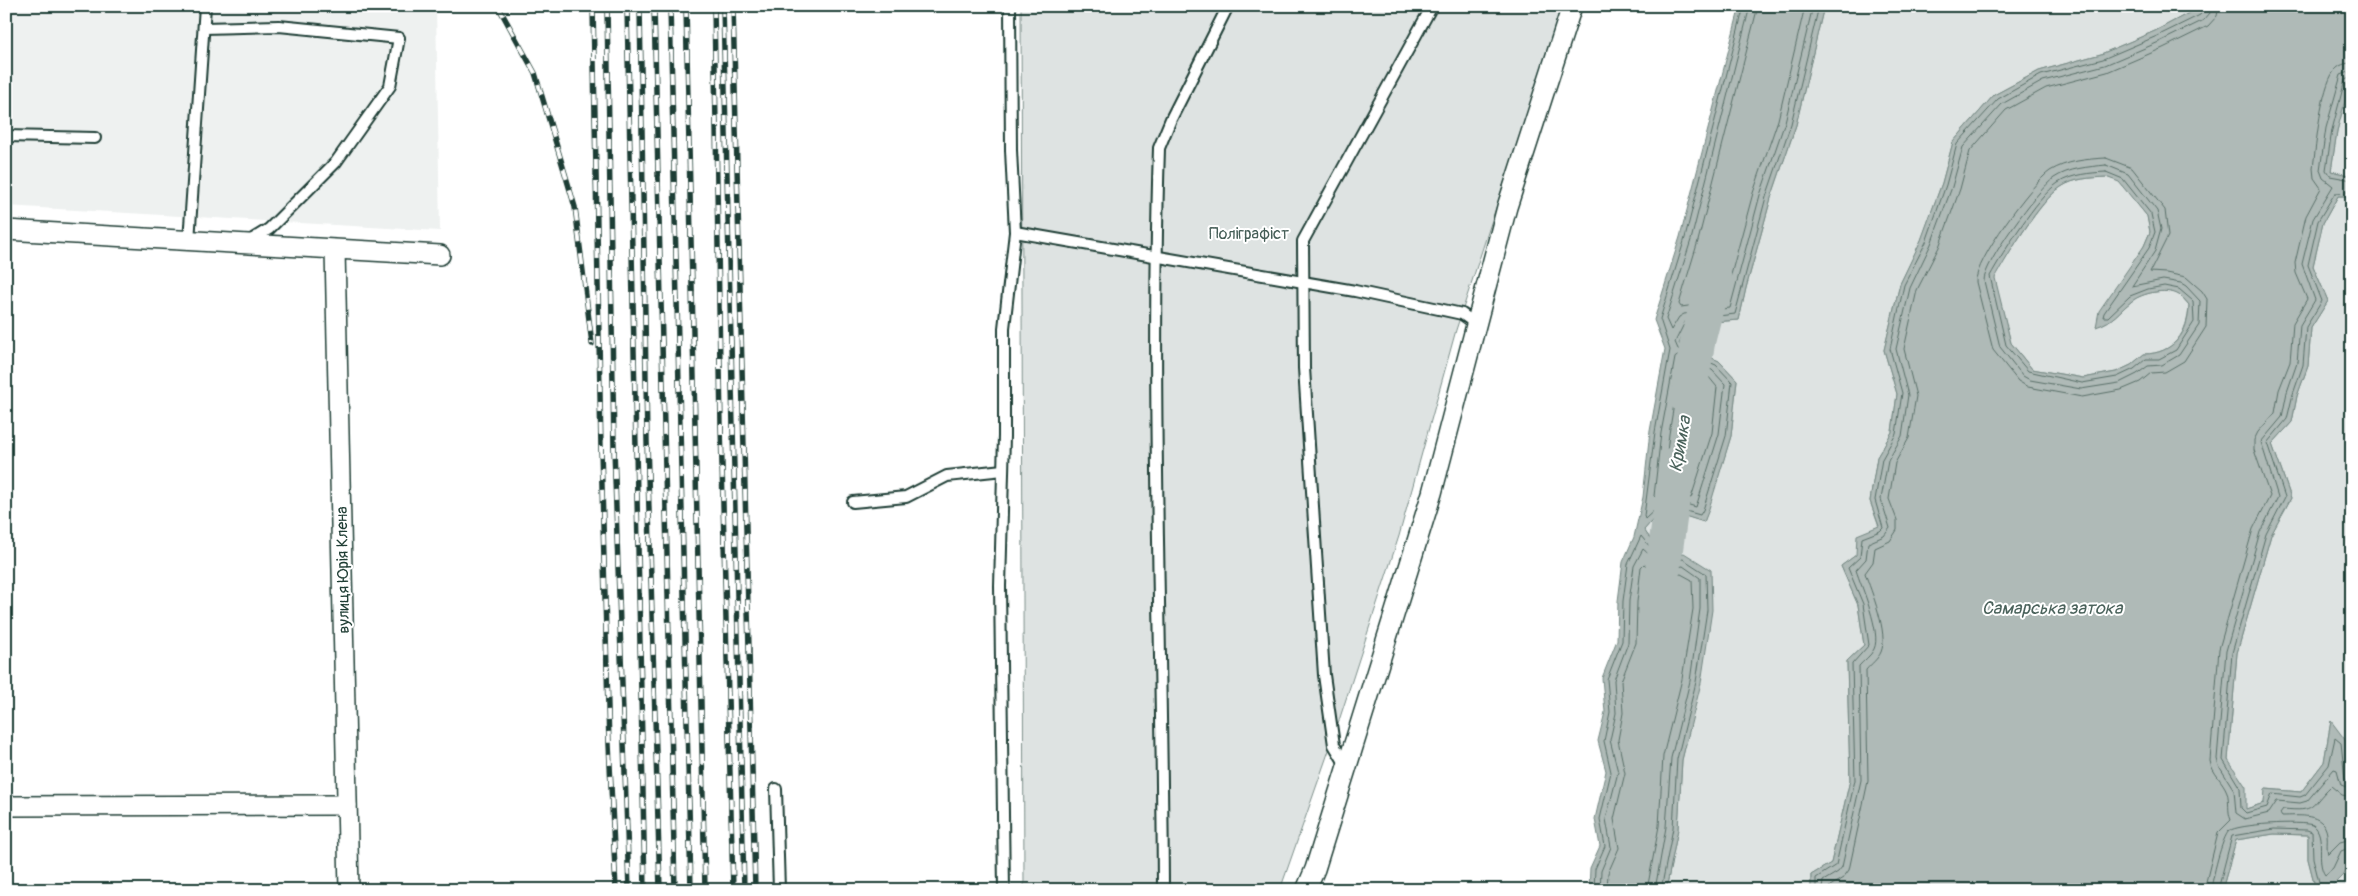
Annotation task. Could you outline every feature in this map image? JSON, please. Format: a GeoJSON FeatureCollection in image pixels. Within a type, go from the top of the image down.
{"type":"FeatureCollection","features":[{"type":"Feature","properties":{"kind":"street"},"geometry":{"type":"LineString","coordinates":[[1306,890],[1432,493],[1507,208],[1572,6]]}},
{"type":"Feature","properties":{"kind":"street"},"geometry":{"type":"LineString","coordinates":[[6,230],[440,255]]}},
{"type":"Feature","properties":{"kind":"street","name":"вулиця Юрія Клена"},"geometry":{"type":"LineString","coordinates":[[335,250],[349,890]]}},
{"type":"Feature","properties":{"kind":"street"},"geometry":{"type":"LineString","coordinates":[[6,806],[347,805]]}},
{"type":"Feature","properties":{"kind":"lane"},"geometry":{"type":"LineString","coordinates":[[189,241],[205,6]]}},
{"type":"Feature","properties":{"kind":"lane"},"geometry":{"type":"LineString","coordinates":[[1004,890],[1000,586],[1004,328],[1015,232],[1011,150],[1010,6]]}},
{"type":"Feature","properties":{"kind":"lane"},"geometry":{"type":"LineString","coordinates":[[1163,890],[1157,256],[1159,148],[1171,119],[1228,6]]}},
{"type":"Feature","properties":{"kind":"lane"},"geometry":{"type":"LineString","coordinates":[[1346,765],[1334,745],[1324,675],[1304,368],[1303,242],[1432,6]]}},
{"type":"Feature","properties":{"kind":"lane"},"geometry":{"type":"LineString","coordinates":[[204,28],[280,26],[400,38],[390,86],[336,162],[269,229],[242,245]]}},
{"type":"Feature","properties":{"kind":"lane"},"geometry":{"type":"LineString","coordinates":[[6,136],[95,138]]}},
{"type":"Feature","properties":{"kind":"lane"},"geometry":{"type":"LineString","coordinates":[[1015,232],[1303,281],[1462,314],[1476,324]]}},
{"type":"Feature","properties":{"kind":"lane"},"geometry":{"type":"LineString","coordinates":[[853,502],[906,497],[947,476],[1003,470]]}},
{"type":"Feature","properties":{"kind":"lane"},"geometry":{"type":"LineString","coordinates":[[776,789],[779,890]]}},
{"type":"Feature","properties":{"kind":"shaded area"},"geometry":{"type":"Polygon","coordinates":[[[6,6],[436,6],[440,231],[6,206],[6,6]]]}},
{"type":"Feature","properties":{"kind":"green space","name":"Поліграфіст"},"geometry":{"type":"Polygon","coordinates":[[[1021,6],[1562,6],[1456,330],[1399,536],[1334,736],[1280,890],[1024,890],[1021,6]]]}},
{"type":"Feature","properties":{"kind":"green space"},"geometry":{"type":"Polygon","coordinates":[[[1824,6],[2202,6],[2155,31],[2101,54],[2039,71],[1994,95],[1953,142],[1942,183],[1921,241],[1900,284],[1884,350],[1897,394],[1892,432],[1877,457],[1870,501],[1879,527],[1856,555],[1841,566],[1858,605],[1864,645],[1847,661],[1850,780],[1831,863],[1811,875],[1811,890],[1666,890],[1678,829],[1682,760],[1690,726],[1665,559],[1644,530],[1662,508],[1704,522],[1731,436],[1737,380],[1719,361],[1679,344],[1687,324],[1739,320],[1771,198],[1796,125],[1824,6]]]}},
{"type":"Feature","properties":{"kind":"green space"},"geometry":{"type":"Polygon","coordinates":[[[2352,75],[2352,176],[2331,171],[2337,131],[2352,75]]]}},
{"type":"Feature","properties":{"kind":"green space"},"geometry":{"type":"Polygon","coordinates":[[[2106,177],[2119,181],[2147,216],[2150,232],[2144,246],[2097,326],[2112,319],[2136,298],[2160,291],[2178,294],[2189,305],[2186,324],[2182,333],[2171,346],[2154,353],[2144,354],[2131,365],[2116,372],[2083,378],[2032,369],[2011,343],[1994,278],[2025,229],[2053,194],[2071,182],[2106,177]]]}},
{"type":"Feature","properties":{"kind":"green space"},"geometry":{"type":"Polygon","coordinates":[[[2338,196],[2352,196],[2352,783],[2331,721],[2324,762],[2301,792],[2266,789],[2264,803],[2246,809],[2228,760],[2237,653],[2271,535],[2291,498],[2272,444],[2292,422],[2297,396],[2308,366],[2311,328],[2328,301],[2313,266],[2323,223],[2338,196]]]}},
{"type":"Feature","properties":{"kind":"green space"},"geometry":{"type":"Polygon","coordinates":[[[2274,834],[2308,835],[2308,859],[2316,890],[2222,890],[2236,840],[2274,834]]]}},
{"type":"Feature","properties":{"kind":"green space"},"geometry":{"type":"Polygon","coordinates":[[[2352,853],[2352,890],[2328,890],[2343,875],[2352,853]]]}},
{"type":"Feature","properties":{"kind":"water"},"geometry":{"type":"Polygon","coordinates":[[[1740,6],[1824,6],[1796,125],[1771,198],[1739,320],[1687,324],[1679,344],[1719,361],[1737,380],[1731,436],[1708,512],[1704,522],[1662,509],[1644,530],[1665,559],[1684,553],[1711,570],[1712,610],[1701,683],[1682,760],[1678,829],[1666,890],[1589,890],[1590,868],[1600,846],[1595,819],[1606,771],[1598,741],[1605,712],[1602,678],[1617,640],[1618,601],[1623,562],[1634,537],[1643,497],[1650,431],[1665,349],[1654,320],[1680,237],[1740,6]]]}},
{"type":"Feature","properties":{"kind":"water","name":"Самарська затока"},"geometry":{"type":"Polygon","coordinates":[[[2202,6],[2352,6],[2352,75],[2337,131],[2331,171],[2352,176],[2352,196],[2338,196],[2323,223],[2313,266],[2328,301],[2311,328],[2308,366],[2297,396],[2292,422],[2272,444],[2291,498],[2271,535],[2237,653],[2228,760],[2246,787],[2246,809],[2264,803],[2265,789],[2301,792],[2324,762],[2331,721],[2346,741],[2350,782],[2352,783],[2352,853],[2343,875],[2328,890],[2316,890],[2308,859],[2308,835],[2274,834],[2236,840],[2222,890],[1811,890],[1811,875],[1831,863],[1850,780],[1847,661],[1864,645],[1858,605],[1841,566],[1856,555],[1857,535],[1879,526],[1870,501],[1877,457],[1892,432],[1897,394],[1884,350],[1900,284],[1921,240],[1942,183],[1953,142],[1994,95],[2039,71],[2101,54],[2155,31],[2202,6]],[[2106,177],[2094,178],[2077,180],[2061,187],[2034,215],[1995,278],[2011,343],[2032,369],[2083,378],[2116,372],[2131,365],[2144,354],[2154,353],[2171,346],[2182,333],[2186,324],[2189,305],[2179,295],[2166,291],[2154,292],[2136,298],[2112,319],[2096,327],[2099,311],[2144,246],[2150,232],[2147,216],[2119,182],[2106,177]]]}},
{"type":"Feature","properties":{"kind":"waterway","name":"Кримка"},"geometry":{"type":"LineString","coordinates":[[1688,399],[1698,340],[1714,277]]}},
{"type":"Feature","properties":{"kind":"waterway","name":"Кримка"},"geometry":{"type":"LineString","coordinates":[[1658,605],[1677,463]]}},
{"type":"Feature","properties":{"kind":"railway"},"geometry":{"type":"LineString","coordinates":[[498,6],[535,73],[575,207],[592,344]]}},
{"type":"Feature","properties":{"kind":"railway"},"geometry":{"type":"LineString","coordinates":[[593,6],[601,449],[609,744],[616,890]]}},
{"type":"Feature","properties":{"kind":"railway"},"geometry":{"type":"LineString","coordinates":[[607,6],[614,448],[629,890]]}},
{"type":"Feature","properties":{"kind":"railway"},"geometry":{"type":"LineString","coordinates":[[627,6],[645,890]]}},
{"type":"Feature","properties":{"kind":"railway"},"geometry":{"type":"LineString","coordinates":[[640,6],[647,441],[660,890]]}},
{"type":"Feature","properties":{"kind":"railway"},"geometry":{"type":"LineString","coordinates":[[654,6],[675,890]]}},
{"type":"Feature","properties":{"kind":"railway"},"geometry":{"type":"LineString","coordinates":[[670,6],[691,890]]}},
{"type":"Feature","properties":{"kind":"railway"},"geometry":{"type":"LineString","coordinates":[[686,6],[705,890]]}},
{"type":"Feature","properties":{"kind":"railway"},"geometry":{"type":"LineString","coordinates":[[714,6],[721,426],[733,890]]}},
{"type":"Feature","properties":{"kind":"railway"},"geometry":{"type":"LineString","coordinates":[[723,6],[744,890]]}},
{"type":"Feature","properties":{"kind":"railway"},"geometry":{"type":"LineString","coordinates":[[733,6],[755,890]]}}]}
